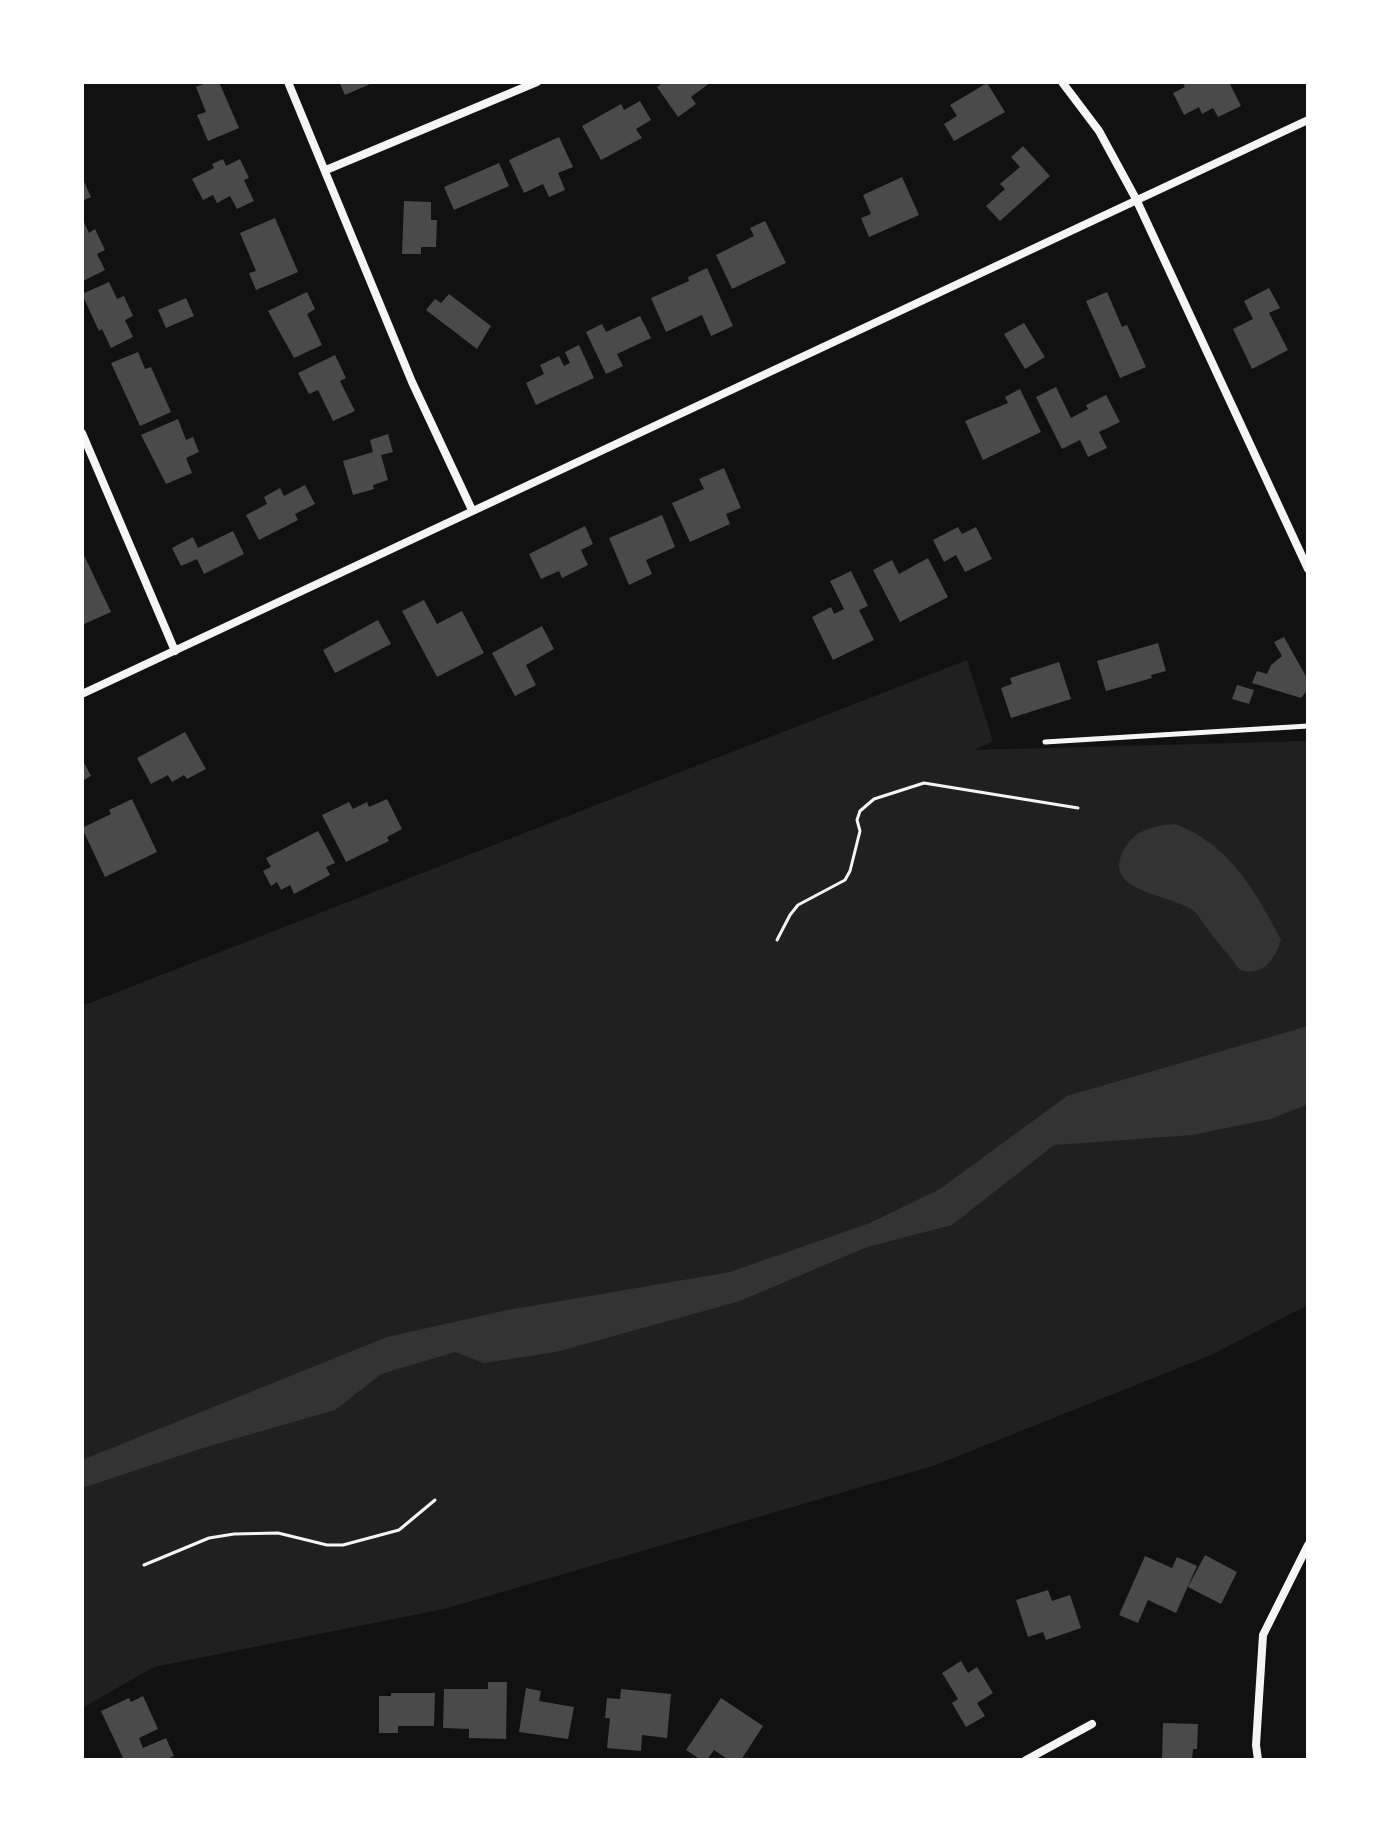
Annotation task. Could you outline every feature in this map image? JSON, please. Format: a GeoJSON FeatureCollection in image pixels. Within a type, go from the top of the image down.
{"type":"FeatureCollection","features":[{"type":"Feature","properties":{"kind":"street"},"geometry":{"type":"LineString","coordinates":[[288,82],[412,382],[472,510]]}},
{"type":"Feature","properties":{"kind":"street"},"geometry":{"type":"LineString","coordinates":[[326,170],[537,82]]}},
{"type":"Feature","properties":{"kind":"street"},"geometry":{"type":"LineString","coordinates":[[1062,82],[1099,131],[1136,199],[1308,569]]}},
{"type":"Feature","properties":{"kind":"street"},"geometry":{"type":"LineString","coordinates":[[82,694],[1308,120]]}},
{"type":"Feature","properties":{"kind":"street"},"geometry":{"type":"LineString","coordinates":[[82,433],[175,651]]}},
{"type":"Feature","properties":{"kind":"street"},"geometry":{"type":"LineString","coordinates":[[1258,1760],[1256,1745],[1263,1635],[1308,1545]]}},
{"type":"Feature","properties":{"kind":"street"},"geometry":{"type":"LineString","coordinates":[[1026,1760],[1092,1724]]}},
{"type":"Feature","properties":{"kind":"lane"},"geometry":{"type":"LineString","coordinates":[[1045,742],[1308,726]]}},
{"type":"Feature","properties":{"kind":"path"},"geometry":{"type":"LineString","coordinates":[[777,940],[798,905],[845,880],[860,831],[857,820],[860,811],[874,799],[924,783],[1078,808]]}},
{"type":"Feature","properties":{"kind":"path"},"geometry":{"type":"LineString","coordinates":[[144,1565],[209,1538],[234,1534],[278,1533],[327,1545],[343,1545],[399,1530],[435,1500]]}},
{"type":"Feature","properties":{"kind":"shaded area"},"geometry":{"type":"Polygon","coordinates":[[[967,660],[993,741],[975,750],[1308,741],[1308,1305],[1211,1355],[936,1465],[444,1609],[154,1667],[82,1708],[82,1006],[967,660]]]}},
{"type":"Feature","properties":{"kind":"shaded area"},"geometry":{"type":"Polygon","coordinates":[[[1175,824],[1211,844],[1251,887],[1281,940],[1271,960],[1261,969],[1240,970],[1194,911],[1141,890],[1121,874],[1119,862],[1126,846],[1136,835],[1148,829],[1175,824]]]}},
{"type":"Feature","properties":{"kind":"shaded area"},"geometry":{"type":"Polygon","coordinates":[[[1308,1026],[1308,1104],[1271,1119],[1192,1135],[1054,1145],[952,1225],[867,1247],[740,1301],[556,1352],[484,1363],[455,1352],[381,1374],[335,1410],[203,1448],[82,1488],[82,1460],[387,1337],[508,1310],[730,1272],[870,1223],[940,1189],[1067,1096],[1308,1026]]]}},
{"type":"Feature","properties":{"kind":"building"},"geometry":{"type":"Polygon","coordinates":[[[219,82],[239,128],[208,141],[197,115],[206,112],[196,87],[219,82]]]}},
{"type":"Feature","properties":{"kind":"building"},"geometry":{"type":"Polygon","coordinates":[[[339,82],[375,82],[345,95],[339,82]]]}},
{"type":"Feature","properties":{"kind":"building"},"geometry":{"type":"Polygon","coordinates":[[[664,82],[711,82],[691,97],[696,104],[678,117],[657,87],[664,82]]]}},
{"type":"Feature","properties":{"kind":"building"},"geometry":{"type":"Polygon","coordinates":[[[1182,82],[1229,82],[1241,106],[1218,117],[1213,108],[1202,114],[1199,107],[1184,115],[1173,93],[1185,87],[1182,82]]]}},
{"type":"Feature","properties":{"kind":"building"},"geometry":{"type":"Polygon","coordinates":[[[987,83],[1005,112],[954,141],[944,124],[957,116],[950,105],[987,83]]]}},
{"type":"Feature","properties":{"kind":"building"},"geometry":{"type":"Polygon","coordinates":[[[640,101],[651,120],[636,129],[642,138],[601,160],[582,126],[621,104],[624,110],[640,101]]]}},
{"type":"Feature","properties":{"kind":"building"},"geometry":{"type":"Polygon","coordinates":[[[559,137],[573,167],[558,173],[565,190],[549,197],[543,184],[524,193],[509,160],[559,137]]]}},
{"type":"Feature","properties":{"kind":"building"},"geometry":{"type":"Polygon","coordinates":[[[1023,146],[1050,176],[1000,221],[986,206],[1005,189],[1000,184],[1020,167],[1011,157],[1023,146]]]}},
{"type":"Feature","properties":{"kind":"building"},"geometry":{"type":"Polygon","coordinates":[[[223,159],[226,166],[240,159],[249,178],[244,180],[254,201],[237,209],[230,196],[217,203],[213,195],[203,200],[192,179],[214,168],[212,164],[223,159]]]}},
{"type":"Feature","properties":{"kind":"building"},"geometry":{"type":"Polygon","coordinates":[[[499,163],[509,186],[454,210],[444,187],[499,163]]]}},
{"type":"Feature","properties":{"kind":"building"},"geometry":{"type":"Polygon","coordinates":[[[82,177],[91,197],[82,201],[82,177]]]}},
{"type":"Feature","properties":{"kind":"building"},"geometry":{"type":"Polygon","coordinates":[[[902,177],[919,215],[869,237],[861,218],[871,214],[863,195],[902,177]]]}},
{"type":"Feature","properties":{"kind":"building"},"geometry":{"type":"Polygon","coordinates":[[[404,201],[431,202],[431,220],[437,220],[436,247],[421,247],[421,254],[402,254],[404,201]]]}},
{"type":"Feature","properties":{"kind":"building"},"geometry":{"type":"Polygon","coordinates":[[[82,218],[89,233],[95,229],[105,250],[97,254],[105,270],[83,281],[82,218]]]}},
{"type":"Feature","properties":{"kind":"building"},"geometry":{"type":"Polygon","coordinates":[[[275,218],[298,272],[256,290],[249,273],[256,271],[240,233],[275,218]]]}},
{"type":"Feature","properties":{"kind":"building"},"geometry":{"type":"Polygon","coordinates":[[[765,221],[786,263],[732,289],[716,255],[754,236],[750,228],[765,221]]]}},
{"type":"Feature","properties":{"kind":"building"},"geometry":{"type":"Polygon","coordinates":[[[707,268],[733,326],[711,336],[702,315],[666,332],[651,298],[689,281],[688,277],[707,268]]]}},
{"type":"Feature","properties":{"kind":"building"},"geometry":{"type":"Polygon","coordinates":[[[109,282],[117,299],[124,296],[133,316],[125,320],[133,337],[111,348],[102,329],[99,331],[82,294],[109,282]]]}},
{"type":"Feature","properties":{"kind":"building"},"geometry":{"type":"Polygon","coordinates":[[[1269,288],[1280,308],[1269,313],[1288,350],[1252,369],[1233,329],[1253,319],[1244,301],[1269,288]]]}},
{"type":"Feature","properties":{"kind":"building"},"geometry":{"type":"Polygon","coordinates":[[[307,292],[315,309],[307,314],[322,345],[294,358],[268,311],[307,292]]]}},
{"type":"Feature","properties":{"kind":"building"},"geometry":{"type":"Polygon","coordinates":[[[1107,292],[1122,327],[1127,325],[1146,367],[1120,378],[1086,301],[1107,292]]]}},
{"type":"Feature","properties":{"kind":"building"},"geometry":{"type":"Polygon","coordinates":[[[449,294],[491,326],[477,349],[426,310],[435,299],[441,303],[449,294]]]}},
{"type":"Feature","properties":{"kind":"building"},"geometry":{"type":"Polygon","coordinates":[[[186,298],[194,316],[166,328],[158,310],[186,298]]]}},
{"type":"Feature","properties":{"kind":"building"},"geometry":{"type":"Polygon","coordinates":[[[640,316],[651,338],[617,354],[623,366],[606,374],[586,332],[602,324],[606,332],[640,316]]]}},
{"type":"Feature","properties":{"kind":"building"},"geometry":{"type":"Polygon","coordinates":[[[1024,323],[1045,357],[1025,369],[1004,334],[1024,323]]]}},
{"type":"Feature","properties":{"kind":"building"},"geometry":{"type":"Polygon","coordinates":[[[579,345],[594,378],[536,405],[526,383],[544,374],[540,365],[559,356],[564,366],[570,363],[565,352],[579,345]]]}},
{"type":"Feature","properties":{"kind":"building"},"geometry":{"type":"Polygon","coordinates":[[[138,352],[145,369],[151,367],[171,412],[140,426],[111,363],[138,352]]]}},
{"type":"Feature","properties":{"kind":"building"},"geometry":{"type":"Polygon","coordinates":[[[335,355],[346,378],[340,381],[355,411],[333,421],[318,390],[309,394],[298,373],[335,355]]]}},
{"type":"Feature","properties":{"kind":"building"},"geometry":{"type":"Polygon","coordinates":[[[1056,387],[1071,418],[1088,409],[1086,405],[1106,395],[1120,422],[1099,432],[1107,448],[1088,457],[1080,440],[1062,449],[1036,397],[1056,387]]]}},
{"type":"Feature","properties":{"kind":"building"},"geometry":{"type":"Polygon","coordinates":[[[1020,389],[1041,432],[983,460],[965,421],[1008,403],[1005,397],[1020,389]]]}},
{"type":"Feature","properties":{"kind":"building"},"geometry":{"type":"Polygon","coordinates":[[[178,419],[186,440],[193,437],[199,452],[186,458],[192,473],[166,484],[141,435],[178,419]]]}},
{"type":"Feature","properties":{"kind":"building"},"geometry":{"type":"Polygon","coordinates":[[[388,434],[393,452],[381,455],[388,480],[373,485],[374,489],[353,495],[343,461],[373,452],[370,440],[388,434]]]}},
{"type":"Feature","properties":{"kind":"building"},"geometry":{"type":"Polygon","coordinates":[[[724,468],[741,508],[726,514],[730,524],[690,542],[672,503],[704,489],[699,479],[724,468]]]}},
{"type":"Feature","properties":{"kind":"building"},"geometry":{"type":"Polygon","coordinates":[[[305,485],[315,504],[295,514],[298,520],[259,540],[246,515],[267,504],[264,497],[280,488],[284,496],[305,485]]]}},
{"type":"Feature","properties":{"kind":"building"},"geometry":{"type":"Polygon","coordinates":[[[662,515],[675,547],[646,560],[652,574],[629,585],[609,538],[662,515]]]}},
{"type":"Feature","properties":{"kind":"building"},"geometry":{"type":"Polygon","coordinates":[[[585,526],[593,544],[581,550],[588,565],[562,578],[559,571],[541,579],[529,554],[585,526]]]}},
{"type":"Feature","properties":{"kind":"building"},"geometry":{"type":"Polygon","coordinates":[[[958,527],[962,534],[976,527],[992,559],[965,572],[956,555],[944,562],[933,540],[958,527]]]}},
{"type":"Feature","properties":{"kind":"building"},"geometry":{"type":"Polygon","coordinates":[[[233,531],[244,554],[204,574],[197,559],[181,566],[172,548],[193,537],[198,548],[233,531]]]}},
{"type":"Feature","properties":{"kind":"building"},"geometry":{"type":"Polygon","coordinates":[[[82,551],[111,612],[82,625],[82,551]]]}},
{"type":"Feature","properties":{"kind":"building"},"geometry":{"type":"Polygon","coordinates":[[[928,558],[948,597],[900,622],[873,570],[892,560],[899,574],[928,558]]]}},
{"type":"Feature","properties":{"kind":"building"},"geometry":{"type":"Polygon","coordinates":[[[851,571],[868,606],[859,610],[874,640],[833,660],[812,617],[831,607],[834,614],[844,609],[830,581],[851,571]]]}},
{"type":"Feature","properties":{"kind":"building"},"geometry":{"type":"Polygon","coordinates":[[[424,600],[437,624],[462,611],[484,653],[437,677],[402,611],[424,600]]]}},
{"type":"Feature","properties":{"kind":"building"},"geometry":{"type":"Polygon","coordinates":[[[378,620],[391,644],[335,673],[323,650],[378,620]]]}},
{"type":"Feature","properties":{"kind":"building"},"geometry":{"type":"Polygon","coordinates":[[[542,626],[554,649],[526,665],[536,685],[515,696],[492,653],[542,626]]]}},
{"type":"Feature","properties":{"kind":"building"},"geometry":{"type":"Polygon","coordinates":[[[1284,637],[1308,680],[1308,689],[1301,698],[1252,683],[1257,671],[1267,674],[1271,665],[1282,656],[1274,642],[1284,637]]]}},
{"type":"Feature","properties":{"kind":"building"},"geometry":{"type":"Polygon","coordinates":[[[1158,643],[1166,671],[1106,691],[1097,661],[1158,643]]]}},
{"type":"Feature","properties":{"kind":"building"},"geometry":{"type":"Polygon","coordinates":[[[1059,662],[1071,699],[1011,718],[1001,688],[1012,684],[1010,678],[1059,662]]]}},
{"type":"Feature","properties":{"kind":"building"},"geometry":{"type":"Polygon","coordinates":[[[1237,685],[1254,690],[1249,704],[1232,699],[1237,685]]]}},
{"type":"Feature","properties":{"kind":"building"},"geometry":{"type":"Polygon","coordinates":[[[185,732],[206,769],[187,779],[184,775],[172,782],[168,775],[151,784],[137,758],[185,732]]]}},
{"type":"Feature","properties":{"kind":"building"},"geometry":{"type":"Polygon","coordinates":[[[82,759],[91,776],[82,781],[82,759]]]}},
{"type":"Feature","properties":{"kind":"building"},"geometry":{"type":"Polygon","coordinates":[[[132,799],[157,852],[105,877],[82,828],[111,814],[109,810],[132,799]]]}},
{"type":"Feature","properties":{"kind":"building"},"geometry":{"type":"Polygon","coordinates":[[[387,799],[402,829],[387,837],[389,841],[346,862],[322,815],[349,802],[353,809],[367,802],[369,807],[387,799]]]}},
{"type":"Feature","properties":{"kind":"building"},"geometry":{"type":"Polygon","coordinates":[[[318,831],[335,863],[326,867],[330,875],[294,894],[290,885],[281,890],[277,882],[271,886],[263,871],[271,867],[266,858],[318,831]]]}},
{"type":"Feature","properties":{"kind":"building"},"geometry":{"type":"Polygon","coordinates":[[[1205,1555],[1237,1572],[1221,1604],[1188,1587],[1205,1555]]]}},
{"type":"Feature","properties":{"kind":"building"},"geometry":{"type":"Polygon","coordinates":[[[1145,1556],[1172,1568],[1177,1557],[1197,1566],[1176,1613],[1148,1600],[1138,1623],[1119,1615],[1145,1556]]]}},
{"type":"Feature","properties":{"kind":"building"},"geometry":{"type":"Polygon","coordinates":[[[1048,1590],[1052,1601],[1070,1595],[1081,1628],[1046,1640],[1043,1632],[1028,1637],[1016,1600],[1048,1590]]]}},
{"type":"Feature","properties":{"kind":"building"},"geometry":{"type":"Polygon","coordinates":[[[961,1661],[968,1673],[977,1667],[993,1693],[977,1703],[985,1716],[966,1727],[952,1703],[958,1699],[942,1673],[961,1661]]]}},
{"type":"Feature","properties":{"kind":"building"},"geometry":{"type":"Polygon","coordinates":[[[488,1682],[507,1682],[506,1739],[469,1738],[469,1729],[443,1728],[444,1689],[488,1689],[488,1682]]]}},
{"type":"Feature","properties":{"kind":"building"},"geometry":{"type":"Polygon","coordinates":[[[526,1688],[541,1691],[539,1701],[574,1707],[568,1739],[519,1732],[526,1688]]]}},
{"type":"Feature","properties":{"kind":"building"},"geometry":{"type":"Polygon","coordinates":[[[621,1689],[671,1694],[667,1738],[642,1735],[641,1751],[607,1748],[610,1718],[605,1718],[607,1698],[620,1699],[621,1689]]]}},
{"type":"Feature","properties":{"kind":"building"},"geometry":{"type":"Polygon","coordinates":[[[391,1693],[435,1693],[434,1726],[398,1726],[398,1733],[379,1733],[379,1696],[391,1696],[391,1693]]]}},
{"type":"Feature","properties":{"kind":"building"},"geometry":{"type":"Polygon","coordinates":[[[143,1696],[158,1729],[139,1738],[143,1748],[166,1738],[174,1756],[165,1760],[124,1760],[101,1711],[129,1698],[131,1702],[143,1696]]]}},
{"type":"Feature","properties":{"kind":"building"},"geometry":{"type":"Polygon","coordinates":[[[721,1698],[763,1726],[741,1760],[729,1760],[714,1750],[707,1760],[701,1760],[686,1750],[721,1698]]]}},
{"type":"Feature","properties":{"kind":"building"},"geometry":{"type":"Polygon","coordinates":[[[1163,1723],[1198,1724],[1197,1749],[1193,1749],[1192,1760],[1162,1760],[1163,1723]]]}}]}
